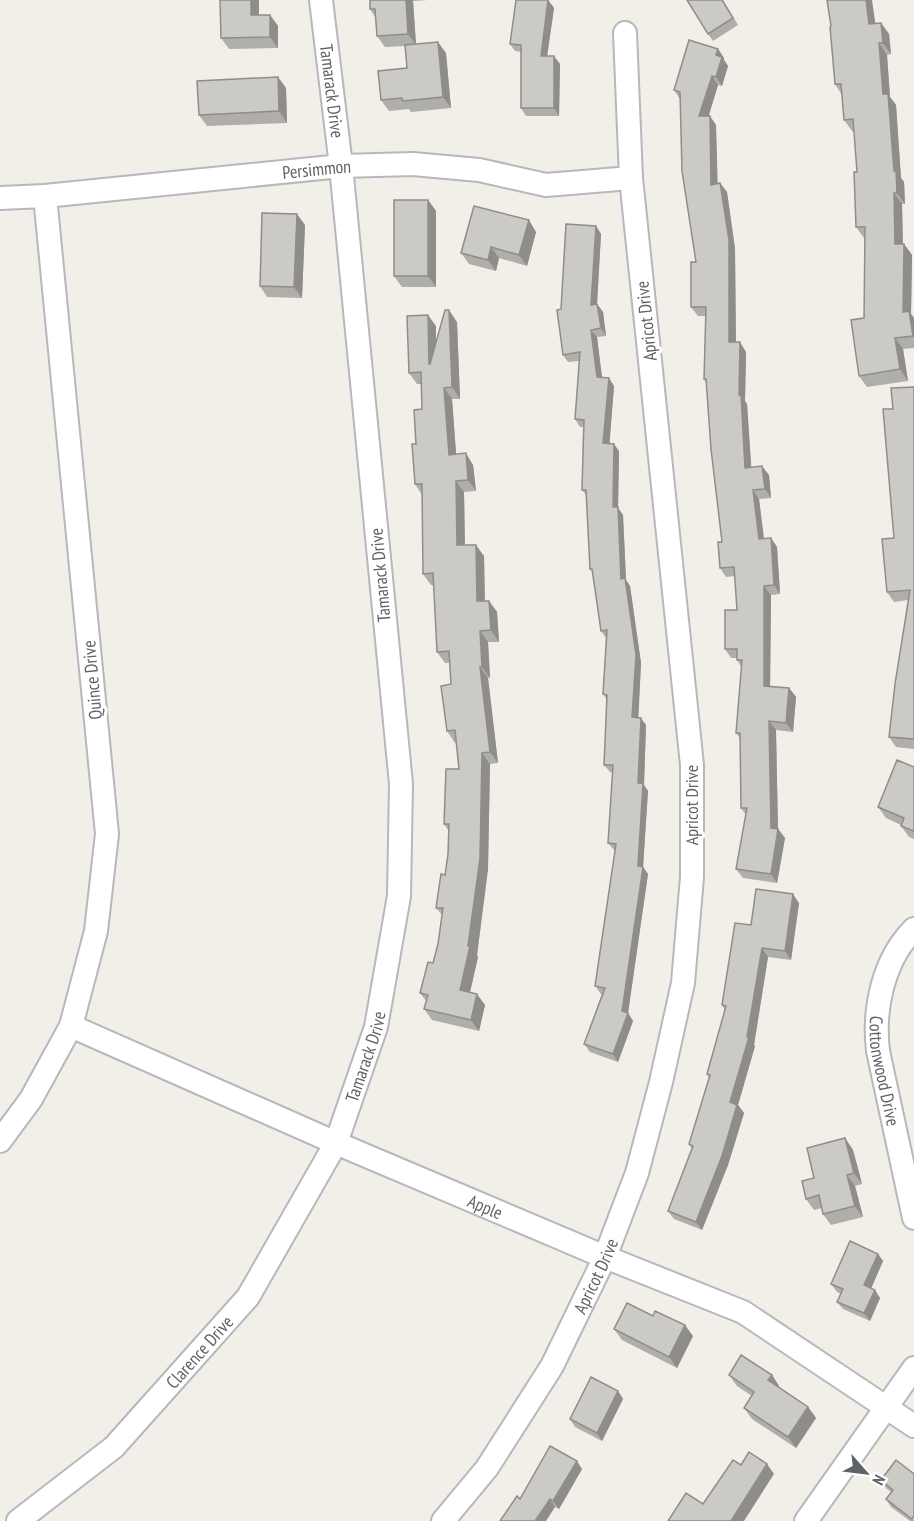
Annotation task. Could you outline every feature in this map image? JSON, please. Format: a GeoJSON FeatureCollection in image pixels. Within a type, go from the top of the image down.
{"type":"FeatureCollection","features":[{"type":"Feature","properties":{"kind":"street","name":"Tamarack Drive"},"geometry":{"type":"LineString","coordinates":[[321,0],[341,166],[401,784],[399,896],[376,1027],[336,1143]]}},
{"type":"Feature","properties":{"kind":"street","name":"Apricot Drive"},"geometry":{"type":"LineString","coordinates":[[443,1521],[487,1468],[546,1374],[605,1257],[637,1173],[661,1083],[683,983],[692,877],[692,765],[631,178],[626,33]]}},
{"type":"Feature","properties":{"kind":"street","name":"Persimmon"},"geometry":{"type":"LineString","coordinates":[[0,198],[45,196],[341,166],[413,164],[479,170],[546,185],[631,178]]}},
{"type":"Feature","properties":{"kind":"street","name":"Quince Drive"},"geometry":{"type":"LineString","coordinates":[[0,1141],[31,1099],[71,1026],[96,931],[107,834],[45,196]]}},
{"type":"Feature","properties":{"kind":"street","name":"Cottonwood Drive"},"geometry":{"type":"LineString","coordinates":[[914,929],[906,937],[889,965],[878,1007],[876,1030],[878,1050],[914,1218]]}},
{"type":"Feature","properties":{"kind":"street","name":"Apple"},"geometry":{"type":"LineString","coordinates":[[71,1026],[336,1143],[605,1257],[743,1312],[914,1426]]}},
{"type":"Feature","properties":{"kind":"street","name":"Clarence Drive"},"geometry":{"type":"LineString","coordinates":[[18,1521],[114,1447],[248,1297],[336,1143]]}},
{"type":"Feature","properties":{"kind":"street"},"geometry":{"type":"LineString","coordinates":[[806,1521],[914,1368]]}},
{"type":"Feature","properties":{"kind":"building"},"geometry":{"type":"Polygon","coordinates":[[[220,0],[251,0],[251,15],[270,15],[270,37],[221,38],[220,0]]]}},
{"type":"Feature","properties":{"kind":"building"},"geometry":{"type":"Polygon","coordinates":[[[370,0],[406,0],[408,34],[377,36],[375,9],[370,9],[370,0]]]}},
{"type":"Feature","properties":{"kind":"building"},"geometry":{"type":"Polygon","coordinates":[[[516,0],[548,0],[541,56],[554,56],[554,108],[521,108],[521,45],[510,44],[516,0]]]}},
{"type":"Feature","properties":{"kind":"building"},"geometry":{"type":"Polygon","coordinates":[[[687,0],[722,0],[733,18],[708,34],[687,0]]]}},
{"type":"Feature","properties":{"kind":"building"},"geometry":{"type":"Polygon","coordinates":[[[827,0],[866,0],[869,24],[881,23],[883,43],[879,43],[883,94],[888,94],[894,171],[896,171],[895,244],[904,244],[903,312],[909,311],[913,336],[895,338],[900,369],[859,376],[851,320],[864,318],[865,227],[856,227],[854,172],[857,172],[853,119],[844,120],[841,84],[835,84],[827,0]]]}},
{"type":"Feature","properties":{"kind":"building"},"geometry":{"type":"Polygon","coordinates":[[[689,40],[718,49],[716,55],[722,57],[716,77],[712,76],[699,116],[710,116],[711,185],[720,183],[729,240],[729,342],[740,342],[739,395],[741,394],[745,468],[762,466],[765,489],[753,490],[759,539],[771,538],[774,585],[764,586],[764,686],[789,688],[786,723],[769,721],[771,828],[778,829],[771,874],[736,869],[747,808],[741,808],[740,733],[736,733],[742,660],[737,660],[737,649],[725,649],[725,610],[737,610],[734,567],[720,568],[718,542],[722,542],[711,449],[706,379],[704,379],[706,307],[691,307],[691,262],[696,262],[682,171],[680,92],[674,90],[689,40]]]}},
{"type":"Feature","properties":{"kind":"building"},"geometry":{"type":"Polygon","coordinates":[[[438,42],[443,97],[403,101],[402,98],[381,100],[378,71],[407,68],[405,45],[438,42]]]}},
{"type":"Feature","properties":{"kind":"building"},"geometry":{"type":"Polygon","coordinates":[[[278,77],[279,111],[199,115],[197,81],[278,77]]]}},
{"type":"Feature","properties":{"kind":"building"},"geometry":{"type":"Polygon","coordinates":[[[394,200],[428,200],[428,276],[394,276],[394,200]]]}},
{"type":"Feature","properties":{"kind":"building"},"geometry":{"type":"Polygon","coordinates":[[[474,206],[529,220],[519,255],[491,247],[488,260],[461,253],[474,206]]]}},
{"type":"Feature","properties":{"kind":"building"},"geometry":{"type":"Polygon","coordinates":[[[262,213],[297,214],[294,287],[260,286],[262,213]]]}},
{"type":"Feature","properties":{"kind":"building"},"geometry":{"type":"Polygon","coordinates":[[[566,224],[596,226],[591,305],[597,304],[601,328],[591,330],[597,377],[609,378],[603,443],[614,444],[613,507],[618,507],[621,579],[625,578],[636,655],[632,717],[641,718],[638,783],[643,783],[638,866],[643,867],[622,1011],[628,1013],[613,1054],[584,1044],[605,988],[595,986],[616,844],[608,843],[613,765],[604,765],[607,695],[603,694],[607,630],[601,631],[592,569],[590,569],[586,490],[582,490],[584,420],[575,419],[580,352],[563,355],[557,310],[561,309],[566,224]]]}},
{"type":"Feature","properties":{"kind":"building"},"geometry":{"type":"Polygon","coordinates":[[[445,310],[449,310],[452,387],[444,388],[449,455],[466,453],[468,480],[456,481],[457,545],[476,545],[477,601],[489,601],[491,630],[480,631],[482,667],[480,667],[490,752],[482,753],[480,858],[468,946],[470,946],[460,990],[477,994],[471,1020],[424,1009],[428,995],[420,993],[428,962],[433,963],[443,908],[436,908],[441,874],[445,875],[448,854],[449,824],[444,824],[446,769],[459,769],[455,730],[447,731],[441,686],[451,684],[449,651],[437,652],[433,573],[423,574],[422,484],[415,484],[412,444],[416,444],[414,410],[422,409],[421,372],[409,373],[407,316],[428,315],[430,364],[445,310]]]}},
{"type":"Feature","properties":{"kind":"building"},"geometry":{"type":"Polygon","coordinates":[[[914,387],[914,739],[889,737],[910,590],[887,592],[882,539],[894,538],[883,409],[893,409],[891,388],[914,387]]]}},
{"type":"Feature","properties":{"kind":"building"},"geometry":{"type":"Polygon","coordinates":[[[897,760],[914,767],[914,831],[901,826],[904,818],[878,807],[897,760]]]}},
{"type":"Feature","properties":{"kind":"building"},"geometry":{"type":"Polygon","coordinates":[[[756,889],[793,894],[785,951],[762,948],[747,1037],[749,1037],[730,1102],[737,1105],[722,1156],[696,1222],[668,1211],[693,1146],[689,1144],[710,1075],[707,1074],[726,1006],[722,1005],[735,923],[751,925],[756,889]]]}},
{"type":"Feature","properties":{"kind":"building"},"geometry":{"type":"Polygon","coordinates":[[[845,1138],[854,1173],[847,1175],[855,1206],[823,1214],[819,1195],[806,1199],[802,1181],[814,1178],[807,1148],[845,1138]]]}},
{"type":"Feature","properties":{"kind":"building"},"geometry":{"type":"Polygon","coordinates":[[[850,1241],[878,1254],[864,1285],[875,1290],[864,1313],[837,1302],[843,1289],[831,1284],[850,1241]]]}},
{"type":"Feature","properties":{"kind":"building"},"geometry":{"type":"Polygon","coordinates":[[[627,1303],[653,1316],[655,1311],[685,1325],[669,1357],[614,1329],[627,1303]]]}},
{"type":"Feature","properties":{"kind":"building"},"geometry":{"type":"Polygon","coordinates":[[[741,1355],[772,1375],[768,1380],[808,1407],[788,1437],[744,1408],[754,1392],[729,1375],[741,1355]]]}},
{"type":"Feature","properties":{"kind":"building"},"geometry":{"type":"Polygon","coordinates":[[[591,1377],[618,1391],[597,1433],[570,1419],[591,1377]]]}},
{"type":"Feature","properties":{"kind":"building"},"geometry":{"type":"Polygon","coordinates":[[[550,1446],[577,1461],[553,1501],[550,1499],[535,1521],[500,1521],[517,1496],[520,1499],[550,1446]]]}},
{"type":"Feature","properties":{"kind":"building"},"geometry":{"type":"Polygon","coordinates":[[[749,1452],[767,1464],[731,1521],[668,1521],[686,1493],[703,1504],[733,1460],[741,1465],[749,1452]]]}},
{"type":"Feature","properties":{"kind":"building"},"geometry":{"type":"Polygon","coordinates":[[[896,1460],[914,1474],[914,1516],[912,1519],[886,1499],[893,1490],[881,1480],[896,1460]]]}}]}
